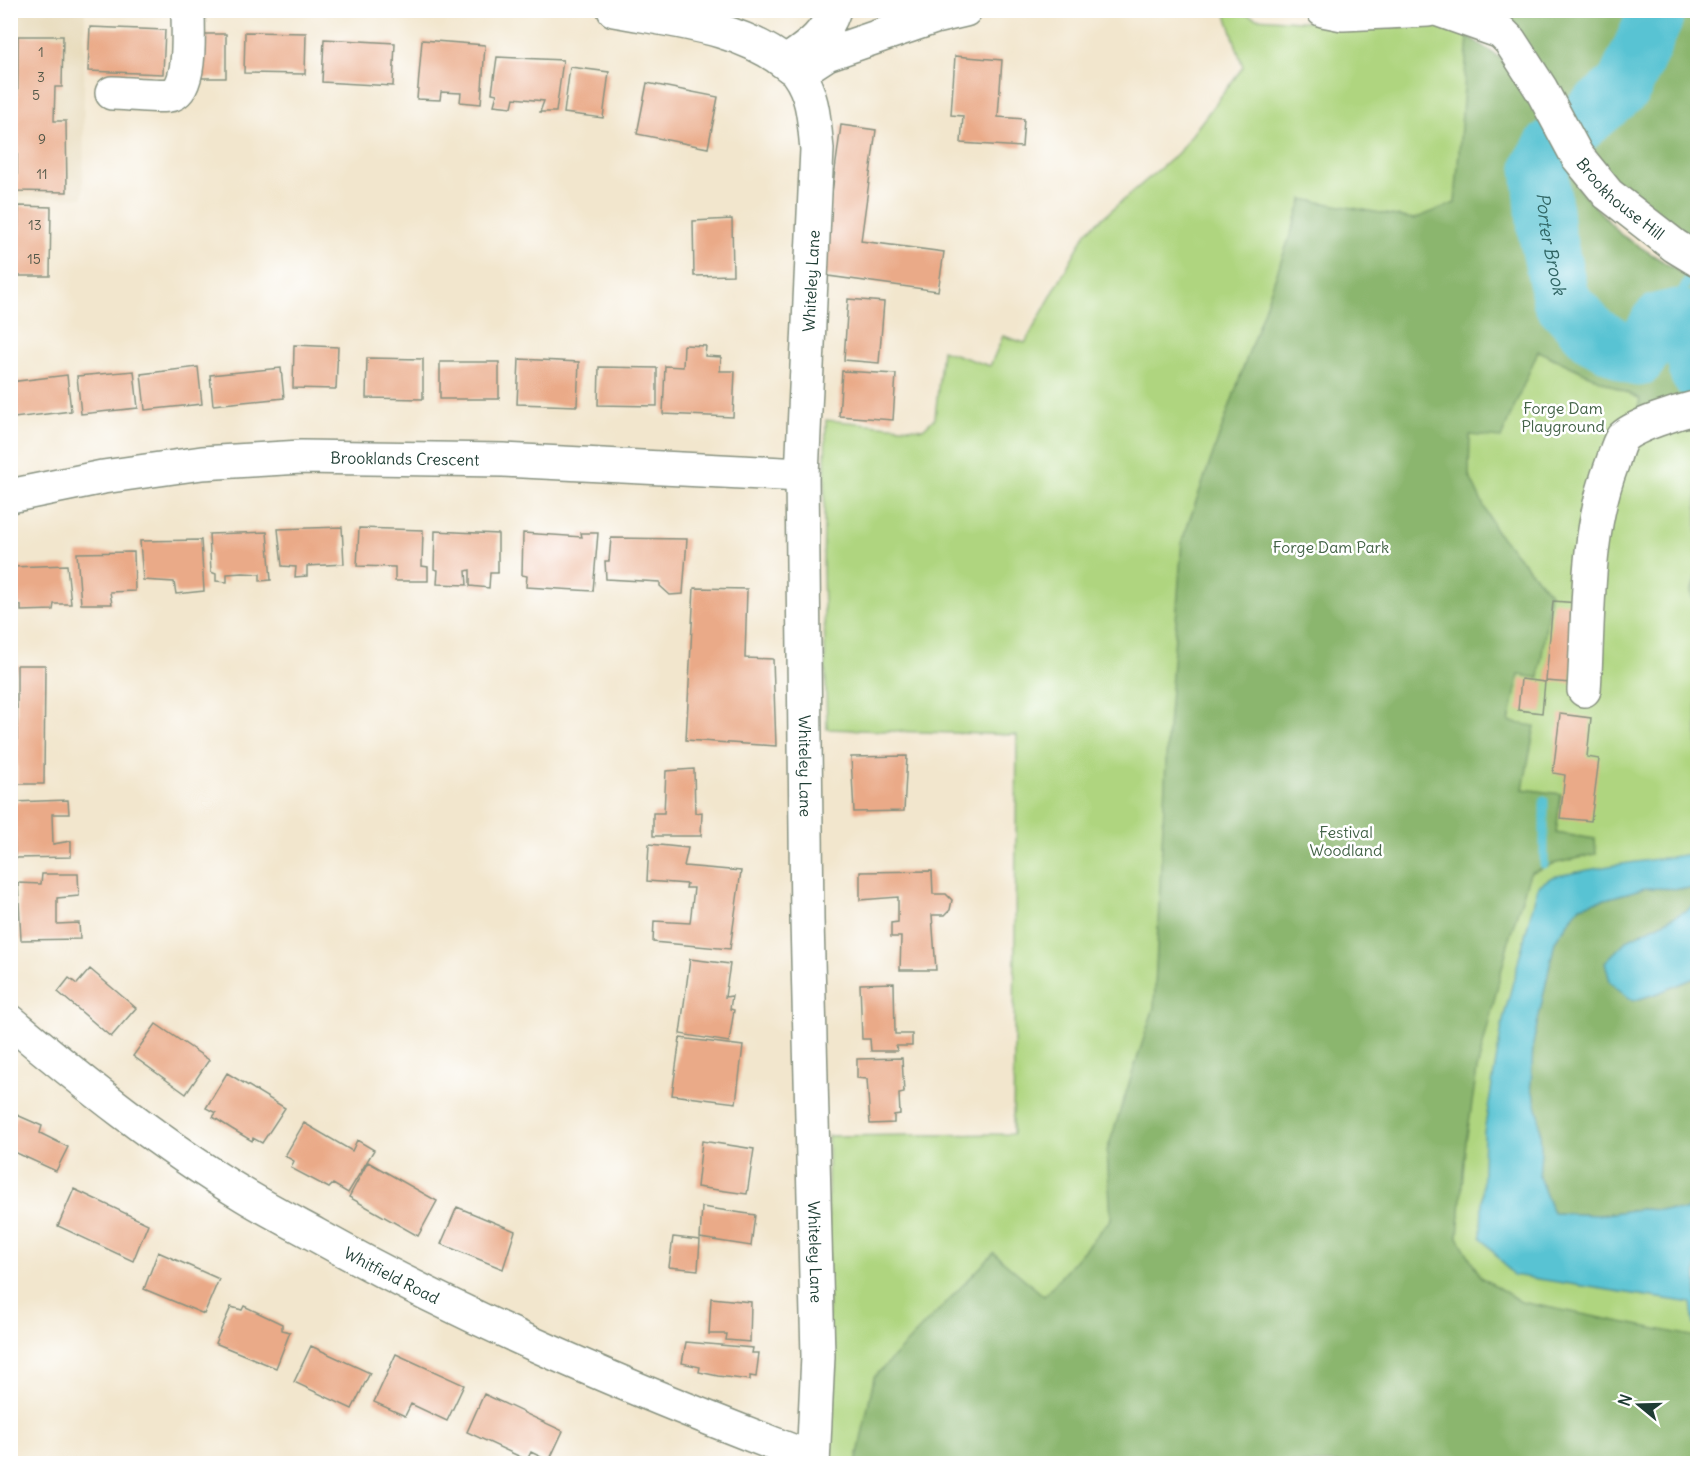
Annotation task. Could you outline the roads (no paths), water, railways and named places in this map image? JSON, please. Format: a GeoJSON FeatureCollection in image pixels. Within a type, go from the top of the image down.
{"type":"FeatureCollection","features":[{"type":"Feature","properties":{"kind":"street"},"geometry":{"type":"LineString","coordinates":[[112,93],[170,95],[180,90],[186,78],[188,10]]}},
{"type":"Feature","properties":{"kind":"street"},"geometry":{"type":"LineString","coordinates":[[614,10],[700,27],[741,38],[772,51],[792,68]]}},
{"type":"Feature","properties":{"kind":"street"},"geometry":{"type":"LineString","coordinates":[[792,68],[808,47],[823,34],[834,10]]}},
{"type":"Feature","properties":{"kind":"street"},"geometry":{"type":"LineString","coordinates":[[792,68],[936,17],[965,10]]}},
{"type":"Feature","properties":{"kind":"street"},"geometry":{"type":"LineString","coordinates":[[1323,10],[1343,14],[1428,10]]}},
{"type":"Feature","properties":{"kind":"street","name":"Brookhouse Hill"},"geometry":{"type":"LineString","coordinates":[[1439,10],[1501,32],[1510,41],[1557,118],[1577,156],[1608,194],[1675,246],[1695,258]]}},
{"type":"Feature","properties":{"kind":"street","name":"Whiteley Lane"},"geometry":{"type":"LineString","coordinates":[[792,68],[812,103],[817,149],[802,475],[807,920],[818,1356],[813,1461]]}},
{"type":"Feature","properties":{"kind":"street"},"geometry":{"type":"LineString","coordinates":[[1584,690],[1595,529],[1606,478],[1617,448],[1623,437],[1661,417],[1695,407]]}},
{"type":"Feature","properties":{"kind":"street","name":"Brooklands Crescent"},"geometry":{"type":"LineString","coordinates":[[10,496],[104,477],[202,463],[301,457],[503,460],[802,475]]}},
{"type":"Feature","properties":{"kind":"street","name":"Whitfield Road"},"geometry":{"type":"LineString","coordinates":[[10,1021],[75,1075],[168,1146],[244,1195],[367,1264],[496,1328],[813,1461]]}},
{"type":"Feature","properties":{"kind":"water"},"geometry":{"type":"Polygon","coordinates":[[[1697,853],[1697,977],[1633,1001],[1610,982],[1605,962],[1627,940],[1688,910],[1696,901],[1693,889],[1645,888],[1580,906],[1555,941],[1533,1044],[1531,1085],[1539,1115],[1541,1150],[1539,1177],[1553,1213],[1599,1215],[1639,1209],[1686,1211],[1697,1197],[1697,1326],[1694,1325],[1691,1303],[1513,1275],[1481,1237],[1484,1132],[1503,1020],[1538,886],[1552,877],[1697,853]]]}},
{"type":"Feature","properties":{"kind":"waterway","name":"Porter Brook"},"geometry":{"type":"LineString","coordinates":[[1656,10],[1655,18],[1624,86],[1553,146],[1540,167],[1546,231],[1561,300],[1593,335],[1638,358],[1660,321],[1678,317],[1695,358],[1698,372]]}},
{"type":"Feature","properties":{"kind":"waterway"},"geometry":{"type":"LineString","coordinates":[[1678,317],[1681,294],[1697,264]]}},
{"type":"Feature","properties":{"kind":"waterway"},"geometry":{"type":"LineString","coordinates":[[1628,375],[1638,358]]}},
{"type":"Feature","properties":{"kind":"waterway"},"geometry":{"type":"LineString","coordinates":[[1544,800],[1544,864]]}},
{"type":"Feature","properties":{"kind":"park label","name":"Forge Dam Playground"},"geometry":{"type":"Point","coordinates":[1563,417]}},
{"type":"Feature","properties":{"kind":"park label","name":"Forge Dam Park"},"geometry":{"type":"Point","coordinates":[1331,547]}},
{"type":"Feature","properties":{"kind":"park label","name":"Festival Woodland"},"geometry":{"type":"Point","coordinates":[1346,841]}}]}
